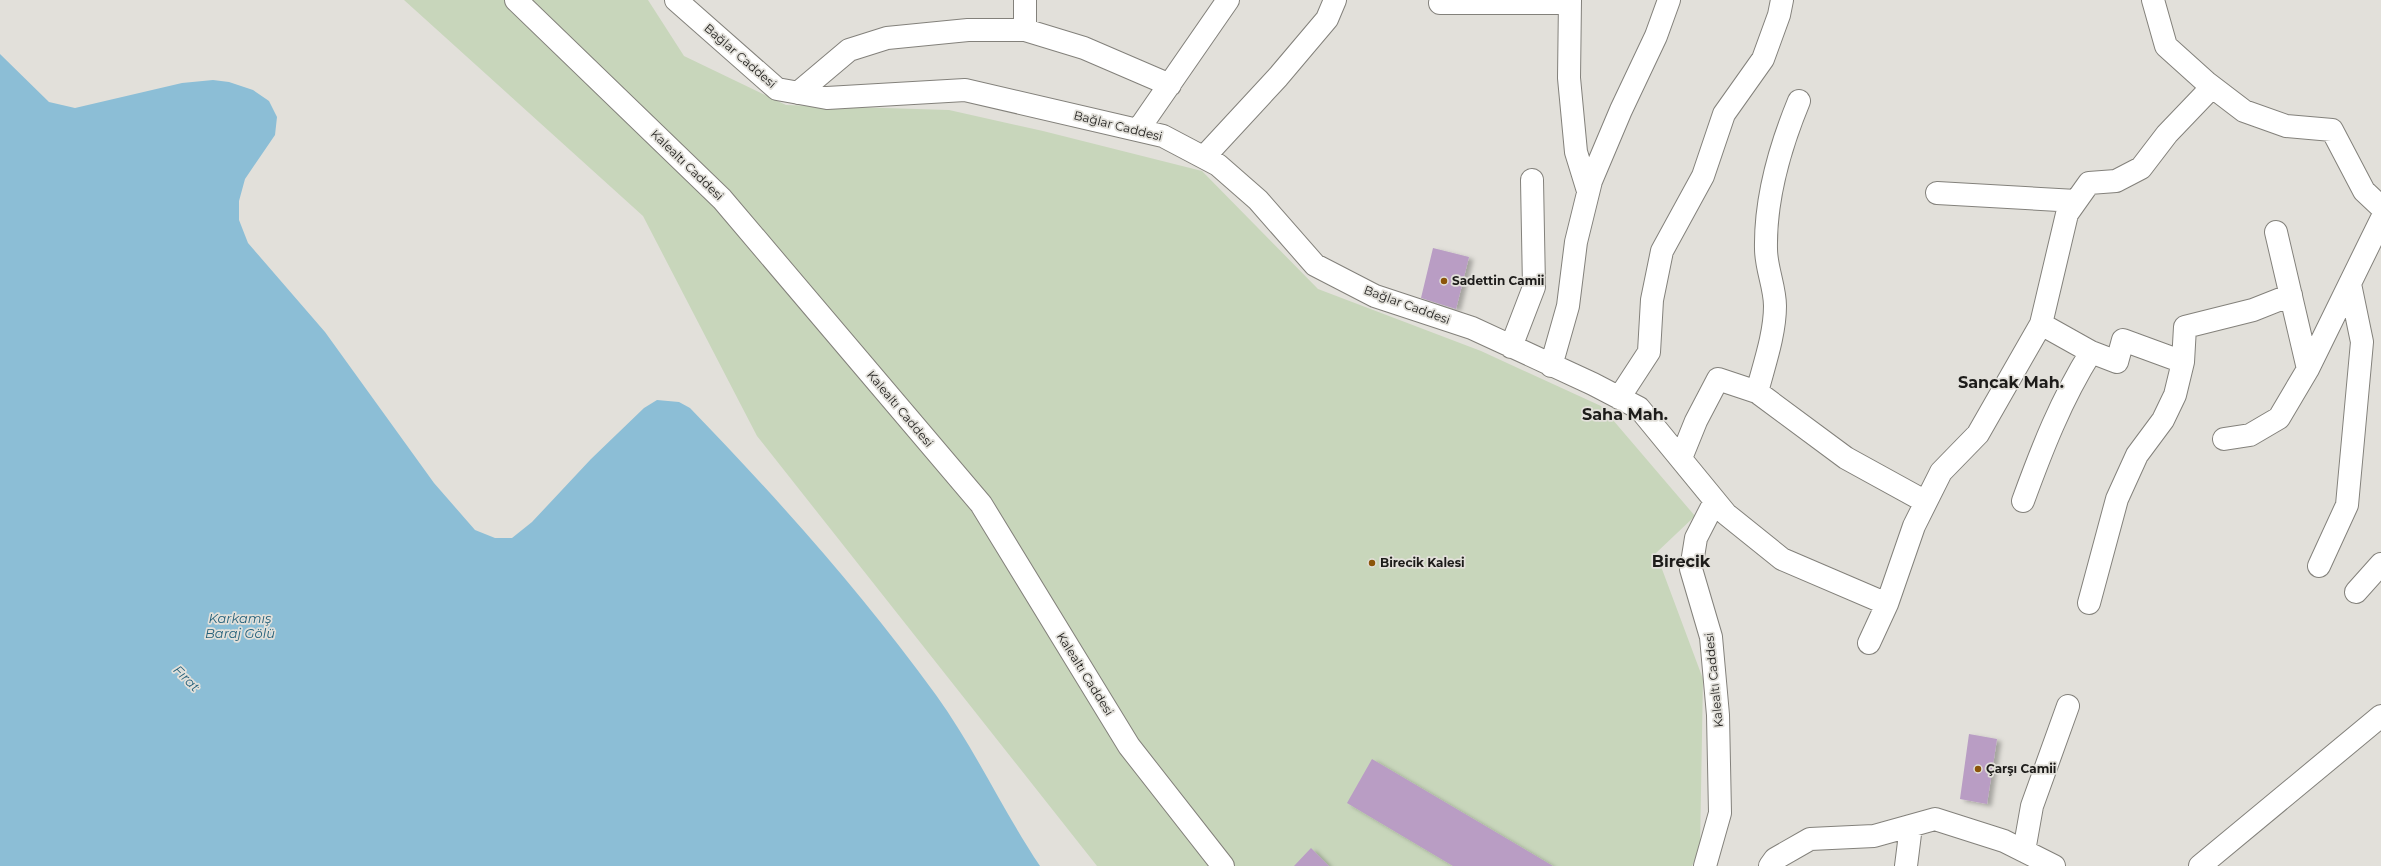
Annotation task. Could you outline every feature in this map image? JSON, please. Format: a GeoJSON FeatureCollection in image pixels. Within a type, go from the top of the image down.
{"type":"FeatureCollection","features":[{"type":"Feature","properties":{"kind":"street","name":"Kalealtı Caddesi"},"geometry":{"type":"LineString","coordinates":[[516,0],[722,199],[981,504],[1130,746],[1223,866]]}},
{"type":"Feature","properties":{"kind":"street","name":"Bağlar Caddesi"},"geometry":{"type":"LineString","coordinates":[[676,0],[777,89],[827,98],[965,90],[1164,136],[1218,165],[1258,200],[1315,265],[1375,296],[1472,328],[1639,408],[1726,514],[1782,559],[1887,604]]}},
{"type":"Feature","properties":{"kind":"street"},"geometry":{"type":"LineString","coordinates":[[1025,0],[1026,30]]}},
{"type":"Feature","properties":{"kind":"street"},"geometry":{"type":"LineString","coordinates":[[1138,130],[1228,0]]}},
{"type":"Feature","properties":{"kind":"street"},"geometry":{"type":"LineString","coordinates":[[1204,158],[1278,77],[1327,19],[1335,0]]}},
{"type":"Feature","properties":{"kind":"street"},"geometry":{"type":"LineString","coordinates":[[1551,366],[1568,306],[1576,242],[1591,180],[1621,110],[1656,36],[1669,0]]}},
{"type":"Feature","properties":{"kind":"street"},"geometry":{"type":"LineString","coordinates":[[1619,398],[1649,352],[1652,300],[1662,251],[1703,176],[1724,114],[1763,58],[1779,16],[1782,0]]}},
{"type":"Feature","properties":{"kind":"street"},"geometry":{"type":"LineString","coordinates":[[2153,0],[2166,46],[2212,87],[2244,111],[2286,126],[2332,130],[2364,192],[2381,207]]}},
{"type":"Feature","properties":{"kind":"street"},"geometry":{"type":"LineString","coordinates":[[1440,3],[1570,2],[1569,78],[1576,152],[1588,191]]}},
{"type":"Feature","properties":{"kind":"street"},"geometry":{"type":"LineString","coordinates":[[798,93],[849,50],[887,38],[968,30],[1026,30],[1084,48],[1170,85]]}},
{"type":"Feature","properties":{"kind":"street"},"geometry":{"type":"LineString","coordinates":[[1869,643],[1887,604],[1914,526],[1941,472],[1978,434],[2041,324],[2068,214],[2076,201],[2089,183],[2116,181],[2142,168],[2167,134],[2212,87]]}},
{"type":"Feature","properties":{"kind":"street"},"geometry":{"type":"LineString","coordinates":[[1757,392],[1767,356],[1775,306],[1766,249],[1769,200],[1784,139],[1799,101]]}},
{"type":"Feature","properties":{"kind":"street"},"geometry":{"type":"LineString","coordinates":[[1511,347],[1534,287],[1532,180]]}},
{"type":"Feature","properties":{"kind":"street"},"geometry":{"type":"LineString","coordinates":[[1937,193],[2076,201]]}},
{"type":"Feature","properties":{"kind":"street"},"geometry":{"type":"LineString","coordinates":[[2224,439],[2250,435],[2279,418],[2308,369],[2381,220]]}},
{"type":"Feature","properties":{"kind":"street"},"geometry":{"type":"LineString","coordinates":[[2276,232],[2308,369]]}},
{"type":"Feature","properties":{"kind":"street"},"geometry":{"type":"LineString","coordinates":[[2319,566],[2347,505],[2362,342],[2350,284]]}},
{"type":"Feature","properties":{"kind":"street"},"geometry":{"type":"LineString","coordinates":[[2089,603],[2117,499],[2137,455],[2163,420],[2175,395],[2183,362],[2185,327],[2253,310],[2291,295]]}},
{"type":"Feature","properties":{"kind":"street"},"geometry":{"type":"LineString","coordinates":[[2041,324],[2091,352],[2117,362],[2123,340],[2183,362]]}},
{"type":"Feature","properties":{"kind":"street"},"geometry":{"type":"LineString","coordinates":[[2023,501],[2059,408],[2069,387],[2091,352]]}},
{"type":"Feature","properties":{"kind":"street"},"geometry":{"type":"LineString","coordinates":[[1681,458],[1696,422],[1718,380],[1757,392],[1846,458],[1926,502]]}},
{"type":"Feature","properties":{"kind":"street","name":"Kalealtı Caddesi"},"geometry":{"type":"LineString","coordinates":[[1705,866],[1720,813],[1718,715],[1712,637],[1691,569],[1696,538],[1715,501]]}},
{"type":"Feature","properties":{"kind":"street"},"geometry":{"type":"LineString","coordinates":[[2356,592],[2381,564]]}},
{"type":"Feature","properties":{"kind":"street"},"geometry":{"type":"LineString","coordinates":[[2024,851],[2032,806],[2068,706]]}},
{"type":"Feature","properties":{"kind":"street"},"geometry":{"type":"LineString","coordinates":[[2200,866],[2381,716]]}},
{"type":"Feature","properties":{"kind":"street"},"geometry":{"type":"LineString","coordinates":[[1770,866],[1775,859],[1810,839],[1874,836],[1935,819],[2004,841],[2054,866]]}},
{"type":"Feature","properties":{"kind":"street"},"geometry":{"type":"LineString","coordinates":[[1906,866],[1911,826]]}},
{"type":"Feature","properties":{"kind":"green space"},"geometry":{"type":"Polygon","coordinates":[[[404,0],[648,0],[684,56],[786,105],[949,110],[1043,131],[1202,171],[1318,289],[1481,351],[1601,406],[1695,516],[1656,553],[1703,679],[1700,848],[1692,866],[1097,866],[757,436],[643,216],[404,0]]]}},
{"type":"Feature","properties":{"kind":"water","name":"Karkamış Baraj Gölü"},"geometry":{"type":"Polygon","coordinates":[[[0,54],[49,102],[75,108],[182,83],[213,80],[229,82],[253,90],[269,101],[277,117],[275,135],[245,179],[239,201],[239,220],[248,243],[325,332],[434,483],[475,530],[495,538],[512,538],[532,522],[591,459],[644,408],[657,400],[679,402],[690,408],[818,547],[908,657],[964,737],[1040,866],[0,866],[0,54]]]}},
{"type":"Feature","properties":{"kind":"building","name":"Sadettin Camii"},"geometry":{"type":"Polygon","coordinates":[[[1433,248],[1469,257],[1456,309],[1421,298],[1433,248]]]}},
{"type":"Feature","properties":{"kind":"building","name":"Çarşı Camii"},"geometry":{"type":"Polygon","coordinates":[[[1969,734],[1997,739],[1987,804],[1960,799],[1969,734]]]}},
{"type":"Feature","properties":{"kind":"building"},"geometry":{"type":"Polygon","coordinates":[[[1372,759],[1553,866],[1453,866],[1347,803],[1372,759]]]}},
{"type":"Feature","properties":{"kind":"building"},"geometry":{"type":"Polygon","coordinates":[[[1311,848],[1329,866],[1294,866],[1311,848]]]}},
{"type":"Feature","properties":{"kind":"place","name":"Sadettin Camii"},"geometry":{"type":"Point","coordinates":[1444,281]}},
{"type":"Feature","properties":{"kind":"place","name":"Birecik Kalesi"},"geometry":{"type":"Point","coordinates":[1372,563]}},
{"type":"Feature","properties":{"kind":"place","name":"Çarşı Camii"},"geometry":{"type":"Point","coordinates":[1978,769]}},
{"type":"Feature","properties":{"kind":"district","name":"Sancak Mah."},"geometry":{"type":"Point","coordinates":[2011,382]}},
{"type":"Feature","properties":{"kind":"district","name":"Saha Mah."},"geometry":{"type":"Point","coordinates":[1625,414]}},
{"type":"Feature","properties":{"kind":"district","name":"Birecik"},"geometry":{"type":"Point","coordinates":[1681,561]}},
{"type":"Feature","properties":{"kind":"water label","name":"Fırat"},"geometry":{"type":"Point","coordinates":[187,678]}}]}
